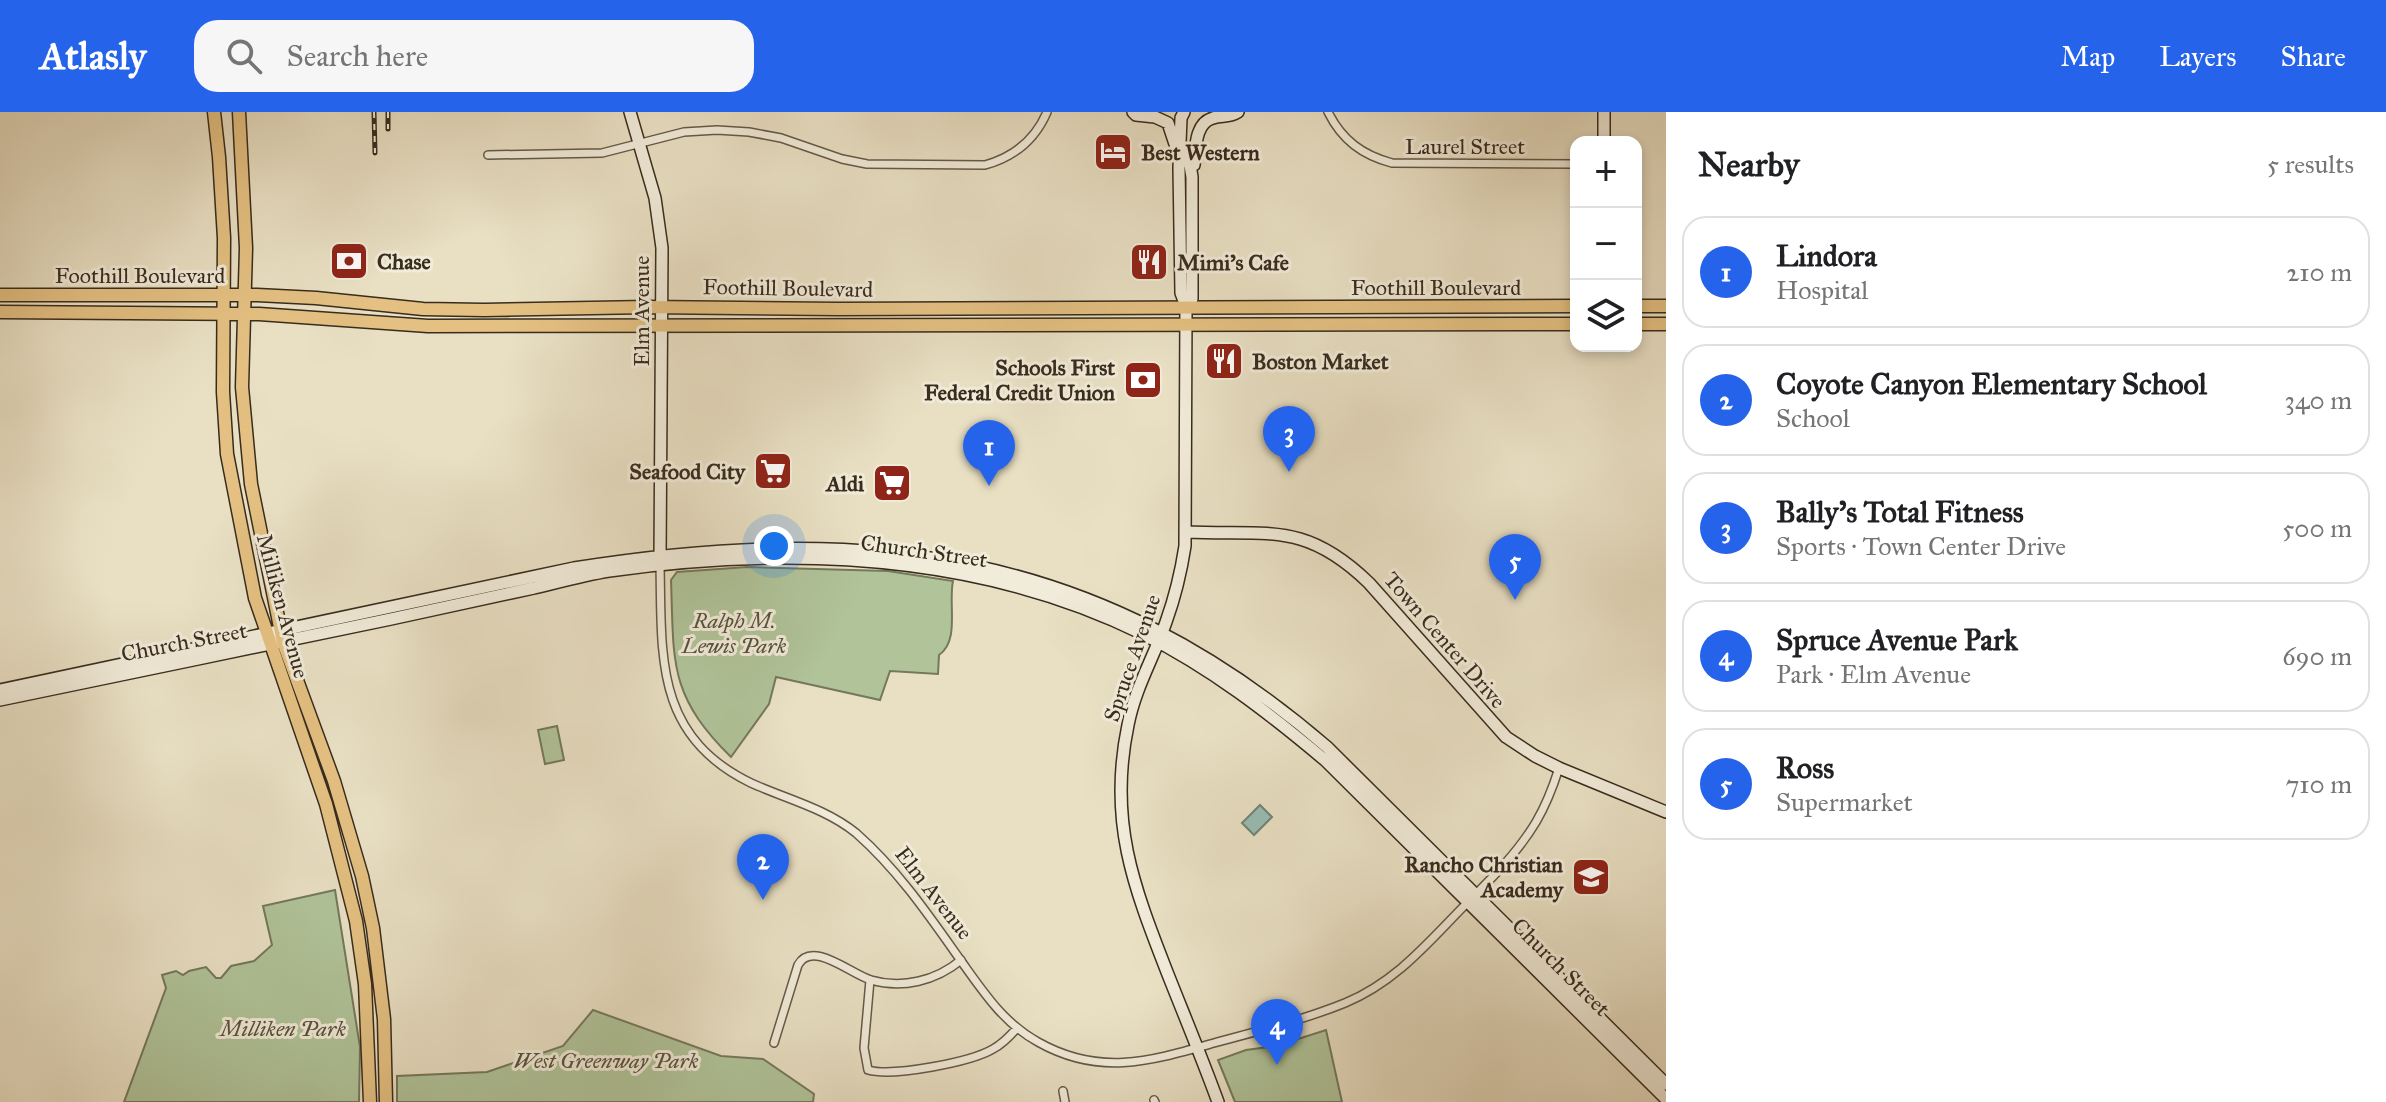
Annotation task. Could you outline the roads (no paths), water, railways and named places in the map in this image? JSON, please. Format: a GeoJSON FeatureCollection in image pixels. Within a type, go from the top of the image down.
{"type":"FeatureCollection","features":[{"type":"Feature","properties":{"kind":"main road","name":"Milliken Avenue"},"geometry":{"type":"LineString","coordinates":[[214,112],[222,189],[223,392],[227,454],[255,598],[329,815],[356,921],[366,997],[370,1102]]}},
{"type":"Feature","properties":{"kind":"main road","name":"Milliken Avenue"},"geometry":{"type":"LineString","coordinates":[[239,112],[245,185],[246,295],[242,387],[251,484],[282,636],[334,781],[362,876],[373,928],[384,1019],[386,1102]]}},
{"type":"Feature","properties":{"kind":"main road","name":"Foothill Boulevard"},"geometry":{"type":"LineString","coordinates":[[0,295],[223,294],[316,298],[423,309],[1570,306]]}},
{"type":"Feature","properties":{"kind":"main road"},"geometry":{"type":"LineString","coordinates":[[1642,306],[1666,306]]}},
{"type":"Feature","properties":{"kind":"main road","name":"Foothill Boulevard"},"geometry":{"type":"LineString","coordinates":[[0,312],[244,314],[412,326],[1570,324]]}},
{"type":"Feature","properties":{"kind":"main road"},"geometry":{"type":"LineString","coordinates":[[1642,324],[1666,324]]}},
{"type":"Feature","properties":{"kind":"street","name":"Elm Avenue"},"geometry":{"type":"LineString","coordinates":[[630,112],[660,222],[660,644],[670,693],[684,725],[704,749],[751,782],[802,802],[854,832],[889,864],[990,1002],[1017,1028],[1038,1042],[1086,1061],[1116,1064],[1142,1062],[1335,1006],[1377,986],[1400,972],[1431,943],[1519,847],[1537,820],[1559,768]]}},
{"type":"Feature","properties":{"kind":"street"},"geometry":{"type":"LineString","coordinates":[[488,155],[602,153],[684,132],[749,132],[781,138],[842,159],[867,164],[985,165],[1000,161],[1018,150],[1032,137],[1047,112]]}},
{"type":"Feature","properties":{"kind":"street"},"geometry":{"type":"LineString","coordinates":[[1133,112],[1168,123],[1179,168]]}},
{"type":"Feature","properties":{"kind":"street","name":"Spruce Avenue"},"geometry":{"type":"LineString","coordinates":[[1186,306],[1192,299],[1192,177],[1188,167],[1188,118],[1185,112],[1181,118],[1179,168],[1181,293],[1186,306],[1186,532],[1179,581],[1138,688],[1129,721],[1121,772],[1121,821],[1131,876],[1218,1102]]}},
{"type":"Feature","properties":{"kind":"street"},"geometry":{"type":"LineString","coordinates":[[1192,177],[1197,138],[1204,123],[1238,112]]}},
{"type":"Feature","properties":{"kind":"street","name":"Laurel Street"},"geometry":{"type":"LineString","coordinates":[[1328,112],[1344,137],[1364,153],[1392,163],[1570,164]]}},
{"type":"Feature","properties":{"kind":"street"},"geometry":{"type":"LineString","coordinates":[[1604,112],[1604,136]]}},
{"type":"Feature","properties":{"kind":"street","name":"Town Center Drive"},"geometry":{"type":"LineString","coordinates":[[1186,532],[1281,534],[1303,539],[1340,556],[1369,583],[1492,724],[1520,747],[1559,768],[1666,812]]}},
{"type":"Feature","properties":{"kind":"street","name":"Church Street"},"geometry":{"type":"LineString","coordinates":[[0,700],[282,636],[660,560],[828,559],[963,568],[1160,637],[1235,688],[1326,761],[1666,1084]]}},
{"type":"Feature","properties":{"kind":"street","name":"Church Street"},"geometry":{"type":"LineString","coordinates":[[0,690],[268,639]]}},
{"type":"Feature","properties":{"kind":"street","name":"Church Street"},"geometry":{"type":"LineString","coordinates":[[1472,898],[1666,1099]]}},
{"type":"Feature","properties":{"kind":"street"},"geometry":{"type":"LineString","coordinates":[[774,1043],[798,965],[807,955],[824,957],[870,980],[911,983],[942,973],[961,960]]}},
{"type":"Feature","properties":{"kind":"street"},"geometry":{"type":"LineString","coordinates":[[870,980],[864,1048],[868,1070],[891,1071],[960,1062],[995,1048],[1017,1028]]}},
{"type":"Feature","properties":{"kind":"street"},"geometry":{"type":"LineString","coordinates":[[1063,1091],[1065,1102]]}},
{"type":"Feature","properties":{"kind":"water"},"geometry":{"type":"Polygon","coordinates":[[[1260,805],[1272,817],[1254,835],[1242,823],[1260,805]]]}},
{"type":"Feature","properties":{"kind":"railway"},"geometry":{"type":"LineString","coordinates":[[374,112],[375,153]]}},
{"type":"Feature","properties":{"kind":"railway"},"geometry":{"type":"LineString","coordinates":[[388,112],[388,129]]}},
{"type":"Feature","properties":{"kind":"place","name":"Best Western"},"geometry":{"type":"Point","coordinates":[1113,152]}},
{"type":"Feature","properties":{"kind":"place","name":"Chase"},"geometry":{"type":"Point","coordinates":[349,261]}},
{"type":"Feature","properties":{"kind":"place","name":"Mimi's Cafe"},"geometry":{"type":"Point","coordinates":[1149,262]}},
{"type":"Feature","properties":{"kind":"place","name":"Boston Market"},"geometry":{"type":"Point","coordinates":[1224,361]}},
{"type":"Feature","properties":{"kind":"place","name":"Schools First Federal Credit Union"},"geometry":{"type":"Point","coordinates":[1143,380]}},
{"type":"Feature","properties":{"kind":"place","name":"Seafood City"},"geometry":{"type":"Point","coordinates":[773,471]}},
{"type":"Feature","properties":{"kind":"place","name":"Bally's Total Fitness"},"geometry":{"type":"Point","coordinates":[1289,472]}},
{"type":"Feature","properties":{"kind":"place","name":"Aldi"},"geometry":{"type":"Point","coordinates":[892,483]}},
{"type":"Feature","properties":{"kind":"place","name":"Lindora"},"geometry":{"type":"Point","coordinates":[989,486]}},
{"type":"Feature","properties":{"kind":"place","name":"Ross"},"geometry":{"type":"Point","coordinates":[1515,600]}},
{"type":"Feature","properties":{"kind":"place","name":"Rancho Christian Academy"},"geometry":{"type":"Point","coordinates":[1591,877]}},
{"type":"Feature","properties":{"kind":"place","name":"Coyote Canyon Elementary School"},"geometry":{"type":"Point","coordinates":[763,900]}},
{"type":"Feature","properties":{"kind":"place","name":"Spruce Avenue Park"},"geometry":{"type":"Point","coordinates":[1277,1065]}},
{"type":"Feature","properties":{"kind":"park label","name":"Ralph M. Lewis Park"},"geometry":{"type":"Point","coordinates":[734,632]}},
{"type":"Feature","properties":{"kind":"park label","name":"Milliken Park"},"geometry":{"type":"Point","coordinates":[283,1028]}},
{"type":"Feature","properties":{"kind":"park label","name":"West Greenway Park"},"geometry":{"type":"Point","coordinates":[606,1060]}}]}
